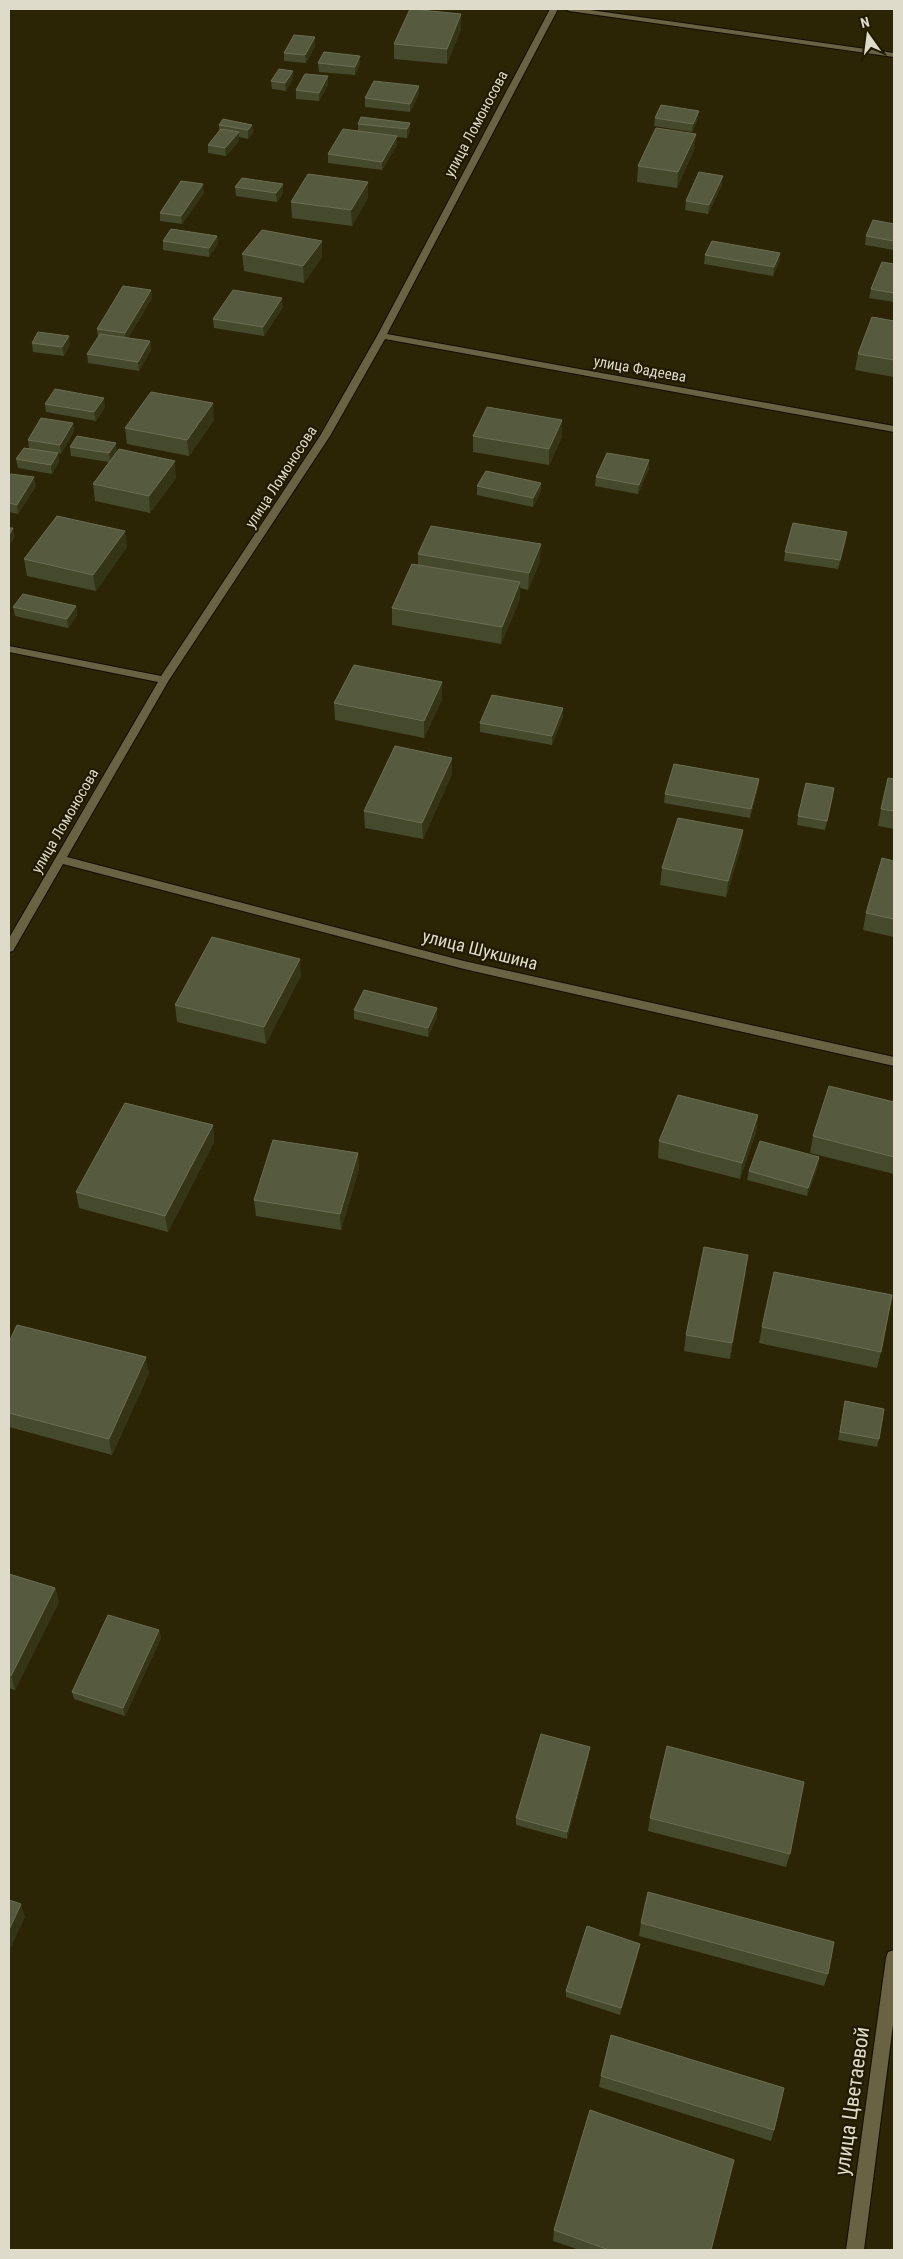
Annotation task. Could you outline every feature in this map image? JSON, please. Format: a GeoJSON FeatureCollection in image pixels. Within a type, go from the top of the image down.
{"type":"FeatureCollection","features":[{"type":"Feature","properties":{"kind":"street","name":"улица Ломоносова"},"geometry":{"type":"LineString","coordinates":[[9,948],[164,680],[325,436],[382,336],[554,9]]}},
{"type":"Feature","properties":{"kind":"street"},"geometry":{"type":"LineString","coordinates":[[569,9],[894,55]]}},
{"type":"Feature","properties":{"kind":"street","name":"улица Фадеева"},"geometry":{"type":"LineString","coordinates":[[382,336],[894,429]]}},
{"type":"Feature","properties":{"kind":"street"},"geometry":{"type":"LineString","coordinates":[[9,649],[164,680]]}},
{"type":"Feature","properties":{"kind":"street","name":"улица Шукшина"},"geometry":{"type":"LineString","coordinates":[[60,859],[464,966],[894,1062]]}},
{"type":"Feature","properties":{"kind":"street","name":"улица Цветаевой"},"geometry":{"type":"LineString","coordinates":[[855,2250],[894,1958]]}},
{"type":"Feature","properties":{"kind":"building"},"geometry":{"type":"Polygon","coordinates":[[[410,9],[461,14],[447,49],[394,44],[410,9]]]}},
{"type":"Feature","properties":{"kind":"building"},"geometry":{"type":"Polygon","coordinates":[[[294,35],[315,37],[305,55],[284,53],[294,35]]]}},
{"type":"Feature","properties":{"kind":"building"},"geometry":{"type":"Polygon","coordinates":[[[324,52],[360,56],[355,67],[318,63],[324,52]]]}},
{"type":"Feature","properties":{"kind":"building"},"geometry":{"type":"Polygon","coordinates":[[[279,69],[293,71],[285,83],[271,81],[279,69]]]}},
{"type":"Feature","properties":{"kind":"building"},"geometry":{"type":"Polygon","coordinates":[[[305,74],[328,76],[319,93],[296,90],[305,74]]]}},
{"type":"Feature","properties":{"kind":"building"},"geometry":{"type":"Polygon","coordinates":[[[374,81],[419,86],[410,104],[365,98],[374,81]]]}},
{"type":"Feature","properties":{"kind":"building"},"geometry":{"type":"Polygon","coordinates":[[[661,105],[699,111],[693,124],[655,118],[661,105]]]}},
{"type":"Feature","properties":{"kind":"building"},"geometry":{"type":"Polygon","coordinates":[[[361,117],[410,123],[407,129],[358,124],[361,117]]]}},
{"type":"Feature","properties":{"kind":"building"},"geometry":{"type":"Polygon","coordinates":[[[223,119],[252,125],[248,130],[219,125],[223,119]]]}},
{"type":"Feature","properties":{"kind":"building"},"geometry":{"type":"Polygon","coordinates":[[[656,128],[696,134],[678,172],[638,166],[656,128]]]}},
{"type":"Feature","properties":{"kind":"building"},"geometry":{"type":"Polygon","coordinates":[[[221,129],[239,132],[225,148],[208,145],[221,129]]]}},
{"type":"Feature","properties":{"kind":"building"},"geometry":{"type":"Polygon","coordinates":[[[343,129],[397,136],[382,162],[328,154],[343,129]]]}},
{"type":"Feature","properties":{"kind":"building"},"geometry":{"type":"Polygon","coordinates":[[[699,172],[723,176],[709,205],[686,201],[699,172]]]}},
{"type":"Feature","properties":{"kind":"building"},"geometry":{"type":"Polygon","coordinates":[[[308,174],[368,182],[351,210],[291,202],[308,174]]]}},
{"type":"Feature","properties":{"kind":"building"},"geometry":{"type":"Polygon","coordinates":[[[242,178],[283,184],[276,193],[235,187],[242,178]]]}},
{"type":"Feature","properties":{"kind":"building"},"geometry":{"type":"Polygon","coordinates":[[[181,181],[203,184],[181,216],[160,213],[181,181]]]}},
{"type":"Feature","properties":{"kind":"building"},"geometry":{"type":"Polygon","coordinates":[[[873,220],[894,224],[894,241],[866,236],[873,220]]]}},
{"type":"Feature","properties":{"kind":"building"},"geometry":{"type":"Polygon","coordinates":[[[171,229],[217,236],[209,248],[163,241],[171,229]]]}},
{"type":"Feature","properties":{"kind":"building"},"geometry":{"type":"Polygon","coordinates":[[[262,230],[322,241],[303,266],[242,254],[262,230]]]}},
{"type":"Feature","properties":{"kind":"building"},"geometry":{"type":"Polygon","coordinates":[[[712,241],[780,253],[774,267],[705,255],[712,241]]]}},
{"type":"Feature","properties":{"kind":"building"},"geometry":{"type":"Polygon","coordinates":[[[882,262],[894,264],[894,293],[871,289],[882,262]]]}},
{"type":"Feature","properties":{"kind":"building"},"geometry":{"type":"Polygon","coordinates":[[[123,286],[151,290],[125,333],[97,329],[123,286]]]}},
{"type":"Feature","properties":{"kind":"building"},"geometry":{"type":"Polygon","coordinates":[[[233,290],[282,298],[263,327],[213,319],[233,290]]]}},
{"type":"Feature","properties":{"kind":"building"},"geometry":{"type":"Polygon","coordinates":[[[872,317],[894,321],[894,360],[858,354],[872,317]]]}},
{"type":"Feature","properties":{"kind":"building"},"geometry":{"type":"Polygon","coordinates":[[[38,332],[69,336],[62,347],[32,343],[38,332]]]}},
{"type":"Feature","properties":{"kind":"building"},"geometry":{"type":"Polygon","coordinates":[[[100,334],[150,341],[138,362],[87,354],[100,334]]]}},
{"type":"Feature","properties":{"kind":"building"},"geometry":{"type":"Polygon","coordinates":[[[55,389],[104,398],[94,412],[45,404],[55,389]]]}},
{"type":"Feature","properties":{"kind":"building"},"geometry":{"type":"Polygon","coordinates":[[[151,392],[213,403],[187,440],[125,428],[151,392]]]}},
{"type":"Feature","properties":{"kind":"building"},"geometry":{"type":"Polygon","coordinates":[[[487,407],[562,420],[549,449],[473,436],[487,407]]]}},
{"type":"Feature","properties":{"kind":"building"},"geometry":{"type":"Polygon","coordinates":[[[41,418],[73,423],[60,445],[28,440],[41,418]]]}},
{"type":"Feature","properties":{"kind":"building"},"geometry":{"type":"Polygon","coordinates":[[[77,436],[116,443],[109,453],[70,447],[77,436]]]}},
{"type":"Feature","properties":{"kind":"building"},"geometry":{"type":"Polygon","coordinates":[[[24,448],[58,453],[51,465],[16,459],[24,448]]]}},
{"type":"Feature","properties":{"kind":"building"},"geometry":{"type":"Polygon","coordinates":[[[119,449],[175,461],[149,496],[93,484],[119,449]]]}},
{"type":"Feature","properties":{"kind":"building"},"geometry":{"type":"Polygon","coordinates":[[[607,453],[649,460],[639,485],[596,477],[607,453]]]}},
{"type":"Feature","properties":{"kind":"building"},"geometry":{"type":"Polygon","coordinates":[[[486,471],[541,483],[533,498],[477,486],[486,471]]]}},
{"type":"Feature","properties":{"kind":"building"},"geometry":{"type":"Polygon","coordinates":[[[11,474],[34,477],[17,505],[9,503],[9,477],[11,474]]]}},
{"type":"Feature","properties":{"kind":"building"},"geometry":{"type":"Polygon","coordinates":[[[57,516],[125,531],[93,575],[24,559],[57,516]]]}},
{"type":"Feature","properties":{"kind":"building"},"geometry":{"type":"Polygon","coordinates":[[[793,523],[847,532],[840,560],[785,552],[793,523]]]}},
{"type":"Feature","properties":{"kind":"building"},"geometry":{"type":"Polygon","coordinates":[[[431,526],[541,544],[529,573],[418,554],[431,526]]]}},
{"type":"Feature","properties":{"kind":"building"},"geometry":{"type":"Polygon","coordinates":[[[412,564],[520,582],[502,627],[392,608],[412,564]]]}},
{"type":"Feature","properties":{"kind":"building"},"geometry":{"type":"Polygon","coordinates":[[[23,594],[76,606],[67,619],[13,607],[23,594]]]}},
{"type":"Feature","properties":{"kind":"building"},"geometry":{"type":"Polygon","coordinates":[[[354,665],[442,682],[424,721],[334,703],[354,665]]]}},
{"type":"Feature","properties":{"kind":"building"},"geometry":{"type":"Polygon","coordinates":[[[492,695],[563,708],[552,736],[480,723],[492,695]]]}},
{"type":"Feature","properties":{"kind":"building"},"geometry":{"type":"Polygon","coordinates":[[[395,746],[452,758],[422,823],[364,811],[395,746]]]}},
{"type":"Feature","properties":{"kind":"building"},"geometry":{"type":"Polygon","coordinates":[[[674,764],[759,779],[751,809],[665,794],[674,764]]]}},
{"type":"Feature","properties":{"kind":"building"},"geometry":{"type":"Polygon","coordinates":[[[888,778],[894,779],[894,811],[881,809],[888,778]]]}},
{"type":"Feature","properties":{"kind":"building"},"geometry":{"type":"Polygon","coordinates":[[[806,783],[834,788],[827,821],[798,816],[806,783]]]}},
{"type":"Feature","properties":{"kind":"building"},"geometry":{"type":"Polygon","coordinates":[[[678,818],[743,830],[728,881],[662,868],[678,818]]]}},
{"type":"Feature","properties":{"kind":"building"},"geometry":{"type":"Polygon","coordinates":[[[882,858],[894,861],[894,919],[866,913],[882,858]]]}},
{"type":"Feature","properties":{"kind":"building"},"geometry":{"type":"Polygon","coordinates":[[[212,937],[300,959],[264,1027],[175,1005],[212,937]]]}},
{"type":"Feature","properties":{"kind":"building"},"geometry":{"type":"Polygon","coordinates":[[[364,990],[437,1008],[428,1028],[354,1010],[364,990]]]}},
{"type":"Feature","properties":{"kind":"building"},"geometry":{"type":"Polygon","coordinates":[[[829,1086],[894,1102],[894,1157],[813,1136],[829,1086]]]}},
{"type":"Feature","properties":{"kind":"building"},"geometry":{"type":"Polygon","coordinates":[[[678,1095],[758,1115],[742,1163],[659,1141],[678,1095]]]}},
{"type":"Feature","properties":{"kind":"building"},"geometry":{"type":"Polygon","coordinates":[[[125,1103],[213,1125],[165,1216],[76,1192],[125,1103]]]}},
{"type":"Feature","properties":{"kind":"building"},"geometry":{"type":"Polygon","coordinates":[[[273,1140],[358,1153],[340,1214],[254,1200],[273,1140]]]}},
{"type":"Feature","properties":{"kind":"building"},"geometry":{"type":"Polygon","coordinates":[[[760,1141],[819,1157],[808,1188],[749,1171],[760,1141]]]}},
{"type":"Feature","properties":{"kind":"building"},"geometry":{"type":"Polygon","coordinates":[[[704,1247],[748,1255],[732,1343],[686,1335],[704,1247]]]}},
{"type":"Feature","properties":{"kind":"building"},"geometry":{"type":"Polygon","coordinates":[[[774,1272],[892,1295],[881,1352],[762,1327],[774,1272]]]}},
{"type":"Feature","properties":{"kind":"building"},"geometry":{"type":"Polygon","coordinates":[[[17,1325],[146,1357],[109,1439],[9,1413],[9,1342],[17,1325]]]}},
{"type":"Feature","properties":{"kind":"building"},"geometry":{"type":"Polygon","coordinates":[[[845,1401],[884,1409],[879,1439],[840,1432],[845,1401]]]}},
{"type":"Feature","properties":{"kind":"building"},"geometry":{"type":"Polygon","coordinates":[[[9,1574],[55,1588],[11,1676],[9,1675],[9,1574]]]}},
{"type":"Feature","properties":{"kind":"building"},"geometry":{"type":"Polygon","coordinates":[[[108,1615],[159,1630],[123,1708],[72,1692],[108,1615]]]}},
{"type":"Feature","properties":{"kind":"building"},"geometry":{"type":"Polygon","coordinates":[[[541,1734],[590,1747],[567,1832],[516,1818],[541,1734]]]}},
{"type":"Feature","properties":{"kind":"building"},"geometry":{"type":"Polygon","coordinates":[[[667,1746],[804,1782],[790,1854],[650,1818],[667,1746]]]}},
{"type":"Feature","properties":{"kind":"building"},"geometry":{"type":"Polygon","coordinates":[[[648,1892],[834,1942],[828,1974],[641,1923],[648,1892]]]}},
{"type":"Feature","properties":{"kind":"building"},"geometry":{"type":"Polygon","coordinates":[[[9,1900],[21,1904],[9,1930],[9,1900]]]}},
{"type":"Feature","properties":{"kind":"building"},"geometry":{"type":"Polygon","coordinates":[[[587,1926],[640,1944],[621,2008],[566,1991],[587,1926]]]}},
{"type":"Feature","properties":{"kind":"building"},"geometry":{"type":"Polygon","coordinates":[[[611,2035],[784,2088],[774,2130],[601,2076],[611,2035]]]}},
{"type":"Feature","properties":{"kind":"building"},"geometry":{"type":"Polygon","coordinates":[[[590,2110],[734,2160],[711,2250],[609,2250],[554,2230],[590,2110]]]}}]}
